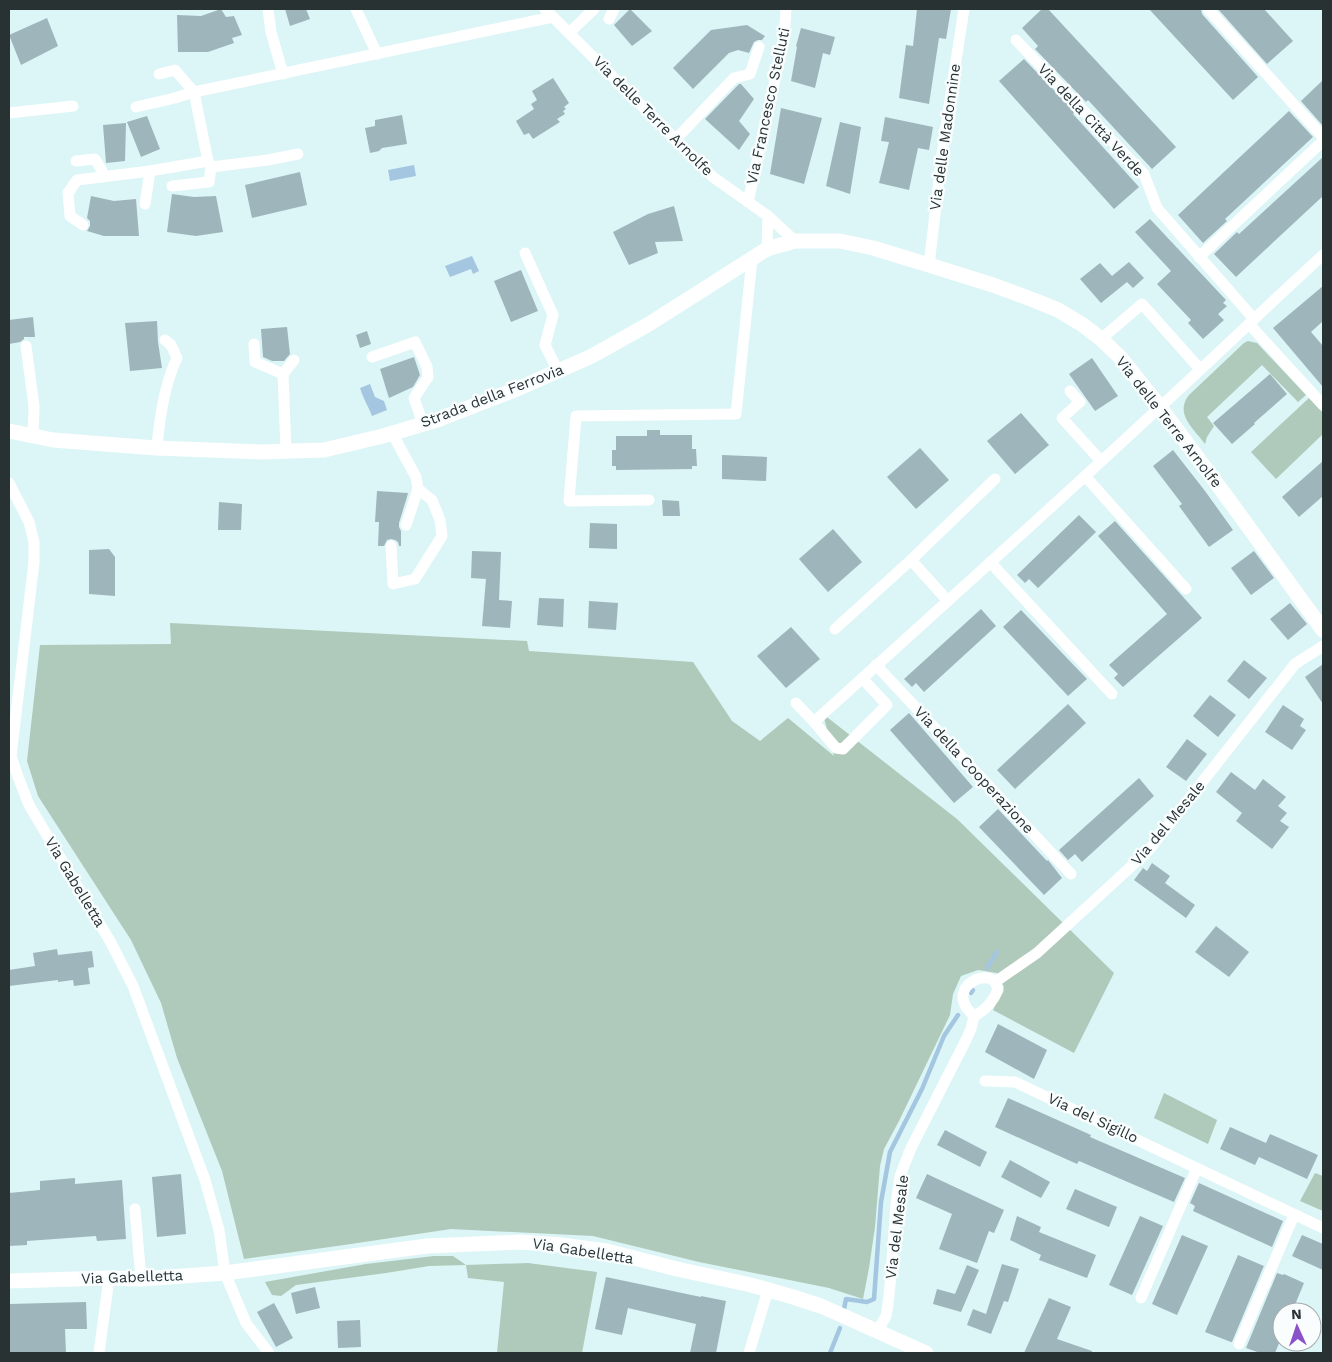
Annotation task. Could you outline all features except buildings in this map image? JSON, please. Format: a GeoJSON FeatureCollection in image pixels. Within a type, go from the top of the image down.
{"type":"FeatureCollection","features":[{"type":"Feature","properties":{"kind":"street"},"geometry":{"type":"LineString","coordinates":[[268,9],[271,32],[283,74]]}},
{"type":"Feature","properties":{"kind":"street"},"geometry":{"type":"LineString","coordinates":[[356,9],[377,54]]}},
{"type":"Feature","properties":{"kind":"street"},"geometry":{"type":"LineString","coordinates":[[570,34],[594,9]]}},
{"type":"Feature","properties":{"kind":"street","name":"Via Francesco Stelluti"},"geometry":{"type":"LineString","coordinates":[[748,202],[784,38],[786,9]]}},
{"type":"Feature","properties":{"kind":"street","name":"Via delle Madonnine"},"geometry":{"type":"LineString","coordinates":[[929,265],[943,145],[964,9]]}},
{"type":"Feature","properties":{"kind":"street"},"geometry":{"type":"LineString","coordinates":[[1208,9],[1323,137]]}},
{"type":"Feature","properties":{"kind":"street"},"geometry":{"type":"LineString","coordinates":[[136,107],[194,92],[377,54],[549,13]]}},
{"type":"Feature","properties":{"kind":"street","name":"Via delle Terre Arnolfe"},"geometry":{"type":"LineString","coordinates":[[549,13],[713,177],[768,216],[795,241],[840,241],[873,248],[993,285],[1058,310],[1083,325],[1101,339],[1120,357],[1160,407],[1323,630]]}},
{"type":"Feature","properties":{"kind":"street","name":"Via della Città Verde"},"geometry":{"type":"LineString","coordinates":[[1016,40],[1144,174],[1157,208],[1251,322]]}},
{"type":"Feature","properties":{"kind":"street"},"geometry":{"type":"LineString","coordinates":[[675,140],[734,78],[750,74],[759,47]]}},
{"type":"Feature","properties":{"kind":"street"},"geometry":{"type":"LineString","coordinates":[[159,74],[175,70],[194,92],[210,164],[209,182],[172,186]]}},
{"type":"Feature","properties":{"kind":"street"},"geometry":{"type":"LineString","coordinates":[[9,113],[73,106]]}},
{"type":"Feature","properties":{"kind":"street"},"geometry":{"type":"LineString","coordinates":[[1199,257],[1323,141]]}},
{"type":"Feature","properties":{"kind":"street"},"geometry":{"type":"LineString","coordinates":[[83,225],[70,216],[68,193],[77,180],[210,164],[268,160],[298,154]]}},
{"type":"Feature","properties":{"kind":"street"},"geometry":{"type":"LineString","coordinates":[[76,161],[95,159],[102,171],[102,177]]}},
{"type":"Feature","properties":{"kind":"street"},"geometry":{"type":"LineString","coordinates":[[145,204],[150,171]]}},
{"type":"Feature","properties":{"kind":"street"},"geometry":{"type":"LineString","coordinates":[[767,249],[768,216]]}},
{"type":"Feature","properties":{"kind":"street","name":"Strada della Ferrovia"},"geometry":{"type":"LineString","coordinates":[[9,431],[53,440],[156,448],[262,452],[324,450],[437,420],[558,372],[592,356],[649,324],[767,249],[795,241]]}},
{"type":"Feature","properties":{"kind":"street"},"geometry":{"type":"LineString","coordinates":[[525,253],[553,315],[545,345],[558,372]]}},
{"type":"Feature","properties":{"kind":"street"},"geometry":{"type":"LineString","coordinates":[[814,722],[1085,476],[1323,255]]}},
{"type":"Feature","properties":{"kind":"street"},"geometry":{"type":"LineString","coordinates":[[649,500],[569,501],[576,416],[736,414],[752,259]]}},
{"type":"Feature","properties":{"kind":"street"},"geometry":{"type":"LineString","coordinates":[[1101,339],[1142,304],[1200,370]]}},
{"type":"Feature","properties":{"kind":"street"},"geometry":{"type":"LineString","coordinates":[[1251,322],[1323,405]]}},
{"type":"Feature","properties":{"kind":"street"},"geometry":{"type":"LineString","coordinates":[[156,448],[158,429],[170,373],[177,358],[171,345],[165,340]]}},
{"type":"Feature","properties":{"kind":"street"},"geometry":{"type":"LineString","coordinates":[[372,357],[415,342],[427,367],[428,377],[414,398],[423,424]]}},
{"type":"Feature","properties":{"kind":"street"},"geometry":{"type":"LineString","coordinates":[[254,344],[255,362],[283,374]]}},
{"type":"Feature","properties":{"kind":"street"},"geometry":{"type":"LineString","coordinates":[[26,346],[34,406],[32,436]]}},
{"type":"Feature","properties":{"kind":"street"},"geometry":{"type":"LineString","coordinates":[[286,451],[283,374],[294,360]]}},
{"type":"Feature","properties":{"kind":"street"},"geometry":{"type":"LineString","coordinates":[[1070,391],[1080,402],[1062,418],[1101,461]]}},
{"type":"Feature","properties":{"kind":"street"},"geometry":{"type":"LineString","coordinates":[[392,433],[416,477],[418,489],[406,525]]}},
{"type":"Feature","properties":{"kind":"street"},"geometry":{"type":"LineString","coordinates":[[1085,476],[1186,589]]}},
{"type":"Feature","properties":{"kind":"street"},"geometry":{"type":"LineString","coordinates":[[835,630],[995,479]]}},
{"type":"Feature","properties":{"kind":"street","name":"Via Gabelletta"},"geometry":{"type":"LineString","coordinates":[[9,483],[29,522],[34,542],[34,562],[11,756],[16,774],[29,805],[110,941],[133,986],[205,1180],[219,1230],[225,1273]]}},
{"type":"Feature","properties":{"kind":"street"},"geometry":{"type":"LineString","coordinates":[[391,546],[393,584],[415,579],[442,536],[440,520],[432,500],[418,489]]}},
{"type":"Feature","properties":{"kind":"street"},"geometry":{"type":"LineString","coordinates":[[911,560],[947,600]]}},
{"type":"Feature","properties":{"kind":"street"},"geometry":{"type":"LineString","coordinates":[[990,562],[1112,694]]}},
{"type":"Feature","properties":{"kind":"street","name":"Via del Mesale"},"geometry":{"type":"LineString","coordinates":[[995,982],[1037,953],[1148,851],[1295,664],[1323,646]]}},
{"type":"Feature","properties":{"kind":"street","name":"Via della Cooperazione"},"geometry":{"type":"LineString","coordinates":[[876,665],[1071,874]]}},
{"type":"Feature","properties":{"kind":"street"},"geometry":{"type":"LineString","coordinates":[[796,703],[836,748],[843,748],[887,705],[862,678]]}},
{"type":"Feature","properties":{"kind":"street"},"geometry":{"type":"LineString","coordinates":[[976,979],[990,979],[995,982],[998,990],[995,997],[985,1009],[974,1016],[964,1002],[965,988],[976,979]]}},
{"type":"Feature","properties":{"kind":"street","name":"Via del Mesale"},"geometry":{"type":"LineString","coordinates":[[877,1332],[886,1316],[888,1304],[900,1176],[911,1148],[965,1042],[974,1016]]}},
{"type":"Feature","properties":{"kind":"street","name":"Via del Sigillo"},"geometry":{"type":"LineString","coordinates":[[985,1081],[1015,1082],[1323,1228]]}},
{"type":"Feature","properties":{"kind":"street"},"geometry":{"type":"LineString","coordinates":[[1141,1298],[1197,1168]]}},
{"type":"Feature","properties":{"kind":"street"},"geometry":{"type":"LineString","coordinates":[[135,1209],[142,1279]]}},
{"type":"Feature","properties":{"kind":"street"},"geometry":{"type":"LineString","coordinates":[[1240,1344],[1294,1215]]}},
{"type":"Feature","properties":{"kind":"street","name":"Via Gabelletta"},"geometry":{"type":"LineString","coordinates":[[9,1281],[142,1279],[225,1273],[427,1246],[521,1242],[561,1244],[606,1251],[768,1290],[821,1306],[926,1353]]}},
{"type":"Feature","properties":{"kind":"street"},"geometry":{"type":"LineString","coordinates":[[225,1273],[246,1324],[269,1353]]}},
{"type":"Feature","properties":{"kind":"street"},"geometry":{"type":"LineString","coordinates":[[99,1353],[109,1278]]}},
{"type":"Feature","properties":{"kind":"street"},"geometry":{"type":"LineString","coordinates":[[749,1353],[768,1290]]}},
{"type":"Feature","properties":{"kind":"green space"},"geometry":{"type":"Polygon","coordinates":[[[1248,341],[1257,343],[1306,395],[1298,402],[1262,365],[1207,417],[1214,426],[1205,444],[1187,421],[1184,409],[1185,402],[1189,395],[1248,341]]]}},
{"type":"Feature","properties":{"kind":"green space"},"geometry":{"type":"Polygon","coordinates":[[[1309,398],[1323,413],[1323,434],[1276,479],[1251,452],[1309,398]]]}},
{"type":"Feature","properties":{"kind":"green space"},"geometry":{"type":"Polygon","coordinates":[[[170,623],[527,641],[529,651],[693,662],[732,721],[760,741],[788,718],[834,756],[823,714],[957,819],[1114,973],[1074,1053],[993,1010],[1004,987],[997,973],[978,970],[961,976],[953,994],[950,1015],[884,1149],[880,1166],[875,1227],[863,1299],[829,1288],[699,1262],[593,1236],[451,1229],[244,1259],[222,1171],[177,1058],[161,1003],[131,940],[38,796],[27,761],[40,645],[171,644],[170,623]]]}},
{"type":"Feature","properties":{"kind":"green space"},"geometry":{"type":"Polygon","coordinates":[[[1164,1093],[1217,1120],[1208,1144],[1154,1118],[1164,1093]]]}},
{"type":"Feature","properties":{"kind":"green space"},"geometry":{"type":"Polygon","coordinates":[[[1315,1173],[1323,1176],[1323,1211],[1300,1201],[1315,1173]]]}},
{"type":"Feature","properties":{"kind":"green space"},"geometry":{"type":"Polygon","coordinates":[[[434,1256],[453,1256],[466,1265],[429,1266],[296,1285],[281,1296],[272,1295],[265,1282],[366,1264],[434,1256]]]}},
{"type":"Feature","properties":{"kind":"green space"},"geometry":{"type":"Polygon","coordinates":[[[528,1263],[597,1272],[582,1353],[497,1353],[504,1282],[468,1278],[466,1265],[528,1263]]]}},
{"type":"Feature","properties":{"kind":"water"},"geometry":{"type":"Polygon","coordinates":[[[414,165],[416,176],[390,181],[388,170],[414,165]]]}},
{"type":"Feature","properties":{"kind":"water"},"geometry":{"type":"Polygon","coordinates":[[[472,256],[479,271],[473,274],[471,269],[450,277],[445,266],[472,256]]]}},
{"type":"Feature","properties":{"kind":"water"},"geometry":{"type":"Polygon","coordinates":[[[370,384],[375,397],[384,401],[387,410],[372,416],[360,388],[370,384]]]}},
{"type":"Feature","properties":{"kind":"waterway"},"geometry":{"type":"LineString","coordinates":[[987,968],[997,952]]}},
{"type":"Feature","properties":{"kind":"waterway"},"geometry":{"type":"LineString","coordinates":[[844,1309],[846,1299],[867,1302],[874,1299],[881,1202],[890,1152],[922,1089],[944,1036],[958,1015]]}},
{"type":"Feature","properties":{"kind":"waterway"},"geometry":{"type":"LineString","coordinates":[[830,1353],[840,1328]]}}]}
